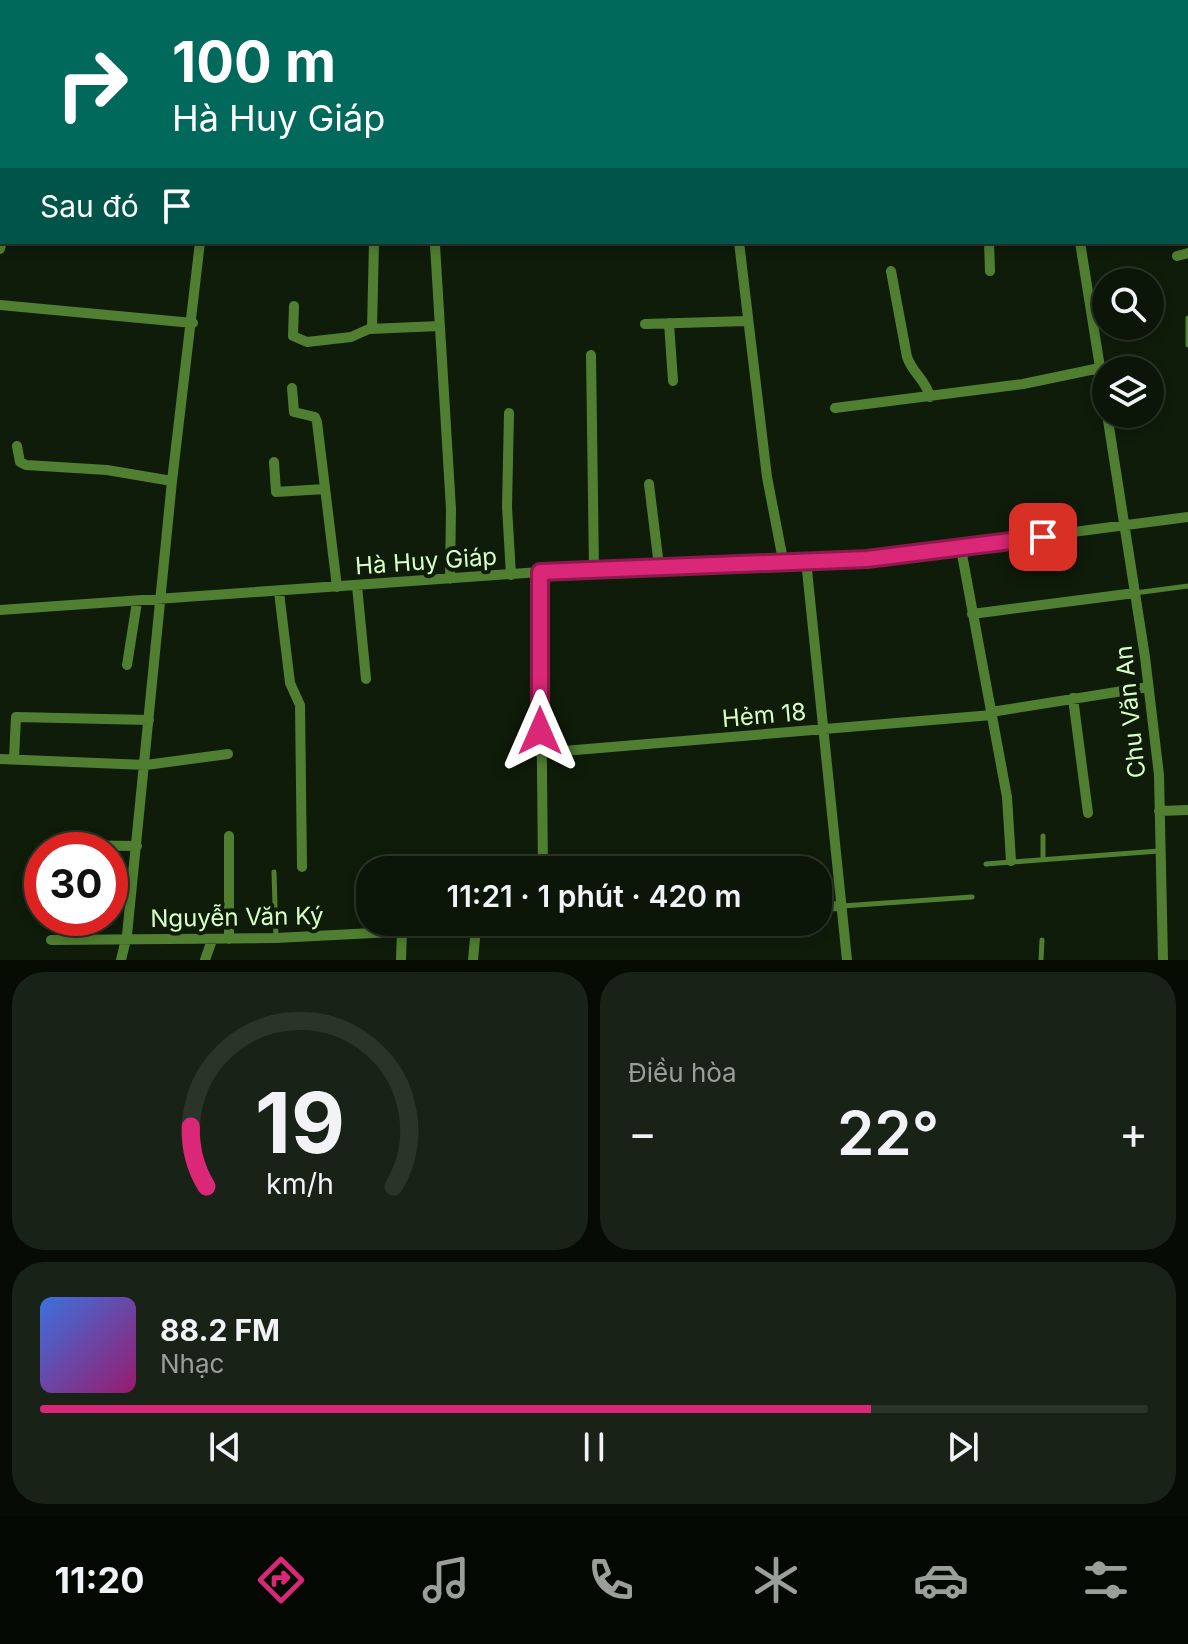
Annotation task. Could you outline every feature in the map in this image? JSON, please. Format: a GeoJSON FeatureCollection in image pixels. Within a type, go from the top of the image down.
{"type":"FeatureCollection","features":[{"type":"Feature","properties":{"kind":"street"},"geometry":{"type":"LineString","coordinates":[[121,960],[146,765],[172,481],[193,323],[200,244]]}},
{"type":"Feature","properties":{"kind":"street"},"geometry":{"type":"LineString","coordinates":[[372,329],[374,244]]}},
{"type":"Feature","properties":{"kind":"street"},"geometry":{"type":"LineString","coordinates":[[739,244],[767,477],[783,560]]}},
{"type":"Feature","properties":{"kind":"street"},"geometry":{"type":"LineString","coordinates":[[989,244],[990,271]]}},
{"type":"Feature","properties":{"kind":"street"},"geometry":{"type":"LineString","coordinates":[[1080,244],[1098,356]]}},
{"type":"Feature","properties":{"kind":"street"},"geometry":{"type":"LineString","coordinates":[[435,245],[451,509],[450,579]]}},
{"type":"Feature","properties":{"kind":"street"},"geometry":{"type":"LineString","coordinates":[[891,271],[910,367],[926,382],[930,397]]}},
{"type":"Feature","properties":{"kind":"street"},"geometry":{"type":"LineString","coordinates":[[0,305],[193,323]]}},
{"type":"Feature","properties":{"kind":"street"},"geometry":{"type":"LineString","coordinates":[[294,306],[292,332],[302,341],[351,337],[372,329],[440,326]]}},
{"type":"Feature","properties":{"kind":"street"},"geometry":{"type":"LineString","coordinates":[[645,324],[747,321]]}},
{"type":"Feature","properties":{"kind":"street"},"geometry":{"type":"LineString","coordinates":[[669,323],[673,381]]}},
{"type":"Feature","properties":{"kind":"street"},"geometry":{"type":"LineString","coordinates":[[591,355],[594,570]]}},
{"type":"Feature","properties":{"kind":"street"},"geometry":{"type":"LineString","coordinates":[[835,408],[1023,384],[1092,370]]}},
{"type":"Feature","properties":{"kind":"street"},"geometry":{"type":"LineString","coordinates":[[292,388],[294,412],[315,417],[317,422],[337,587]]}},
{"type":"Feature","properties":{"kind":"street"},"geometry":{"type":"LineString","coordinates":[[509,413],[507,507],[511,575]]}},
{"type":"Feature","properties":{"kind":"street","name":"Chu Văn An"},"geometry":{"type":"LineString","coordinates":[[1109,428],[1148,687],[1159,811],[1163,960]]}},
{"type":"Feature","properties":{"kind":"street"},"geometry":{"type":"LineString","coordinates":[[17,446],[20,462],[26,465],[107,470],[172,481]]}},
{"type":"Feature","properties":{"kind":"street"},"geometry":{"type":"LineString","coordinates":[[274,462],[276,492],[325,489]]}},
{"type":"Feature","properties":{"kind":"street"},"geometry":{"type":"LineString","coordinates":[[649,484],[659,566]]}},
{"type":"Feature","properties":{"kind":"street","name":"Hà Huy Giáp"},"geometry":{"type":"LineString","coordinates":[[0,610],[540,572],[867,559],[1188,517]]}},
{"type":"Feature","properties":{"kind":"street"},"geometry":{"type":"LineString","coordinates":[[961,549],[1007,797],[1011,861]]}},
{"type":"Feature","properties":{"kind":"street"},"geometry":{"type":"LineString","coordinates":[[806,560],[847,960]]}},
{"type":"Feature","properties":{"kind":"street"},"geometry":{"type":"LineString","coordinates":[[540,572],[543,856]]}},
{"type":"Feature","properties":{"kind":"street"},"geometry":{"type":"LineString","coordinates":[[357,586],[366,679]]}},
{"type":"Feature","properties":{"kind":"street"},"geometry":{"type":"LineString","coordinates":[[279,592],[290,683],[300,705],[302,867]]}},
{"type":"Feature","properties":{"kind":"street"},"geometry":{"type":"LineString","coordinates":[[972,614],[1135,593]]}},
{"type":"Feature","properties":{"kind":"street"},"geometry":{"type":"LineString","coordinates":[[127,665],[137,602]]}},
{"type":"Feature","properties":{"kind":"street","name":"Hẻm 18"},"geometry":{"type":"LineString","coordinates":[[540,753],[991,714],[1148,687]]}},
{"type":"Feature","properties":{"kind":"street"},"geometry":{"type":"LineString","coordinates":[[1073,698],[1088,813]]}},
{"type":"Feature","properties":{"kind":"street"},"geometry":{"type":"LineString","coordinates":[[14,759],[16,717],[149,720]]}},
{"type":"Feature","properties":{"kind":"street"},"geometry":{"type":"LineString","coordinates":[[0,759],[146,765],[228,754]]}},
{"type":"Feature","properties":{"kind":"street"},"geometry":{"type":"LineString","coordinates":[[1159,811],[1188,810]]}},
{"type":"Feature","properties":{"kind":"street"},"geometry":{"type":"LineString","coordinates":[[229,836],[229,939]]}},
{"type":"Feature","properties":{"kind":"street"},"geometry":{"type":"LineString","coordinates":[[128,846],[137,846]]}},
{"type":"Feature","properties":{"kind":"street"},"geometry":{"type":"LineString","coordinates":[[832,906],[842,906]]}},
{"type":"Feature","properties":{"kind":"street","name":"Nguyễn Văn Ký"},"geometry":{"type":"LineString","coordinates":[[51,940],[212,940],[356,933]]}},
{"type":"Feature","properties":{"kind":"street"},"geometry":{"type":"LineString","coordinates":[[401,960],[402,936]]}},
{"type":"Feature","properties":{"kind":"street"},"geometry":{"type":"LineString","coordinates":[[473,960],[475,936]]}},
{"type":"Feature","properties":{"kind":"street"},"geometry":{"type":"LineString","coordinates":[[205,960],[212,940]]}},
{"type":"Feature","properties":{"kind":"lane"},"geometry":{"type":"LineString","coordinates":[[1188,318],[1188,345]]}},
{"type":"Feature","properties":{"kind":"lane"},"geometry":{"type":"LineString","coordinates":[[1135,593],[1188,586]]}},
{"type":"Feature","properties":{"kind":"lane"},"geometry":{"type":"LineString","coordinates":[[1043,836],[1043,859]]}},
{"type":"Feature","properties":{"kind":"lane"},"geometry":{"type":"LineString","coordinates":[[986,864],[1160,851]]}},
{"type":"Feature","properties":{"kind":"lane"},"geometry":{"type":"LineString","coordinates":[[274,872],[276,938]]}},
{"type":"Feature","properties":{"kind":"lane"},"geometry":{"type":"LineString","coordinates":[[842,906],[972,897]]}},
{"type":"Feature","properties":{"kind":"lane"},"geometry":{"type":"LineString","coordinates":[[1041,960],[1042,940]]}},
{"type":"Feature","properties":{"kind":"route"},"geometry":{"type":"LineString","coordinates":[[540,731],[540,572],[867,559],[1043,537]]}}]}
